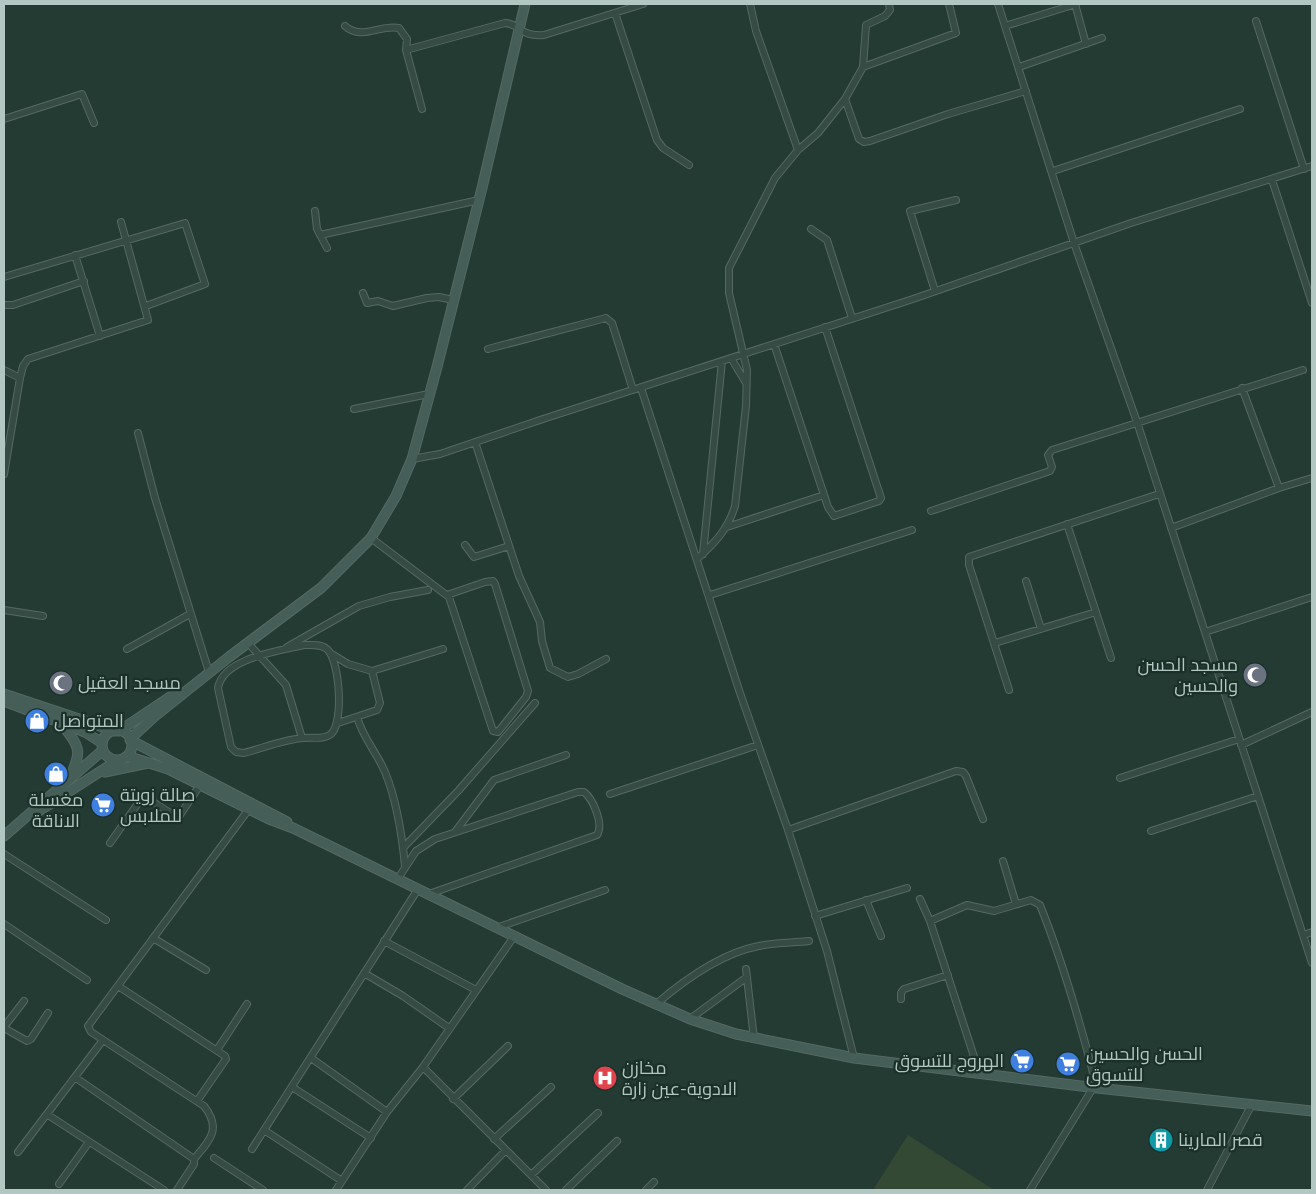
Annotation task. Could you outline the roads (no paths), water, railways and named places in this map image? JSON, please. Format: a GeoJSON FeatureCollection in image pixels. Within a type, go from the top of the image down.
{"type":"FeatureCollection","features":[{"type":"Feature","properties":{"kind":"main road"},"geometry":{"type":"LineString","coordinates":[[130,740],[156,716],[229,657],[321,588],[371,538],[396,496],[412,459],[479,200],[525,4]]}},
{"type":"Feature","properties":{"kind":"main road"},"geometry":{"type":"LineString","coordinates":[[4,836],[68,782],[103,747],[105,736],[117,731],[208,669],[229,657]]}},
{"type":"Feature","properties":{"kind":"main road"},"geometry":{"type":"LineString","coordinates":[[4,694],[117,731],[171,763],[272,814],[293,828]]}},
{"type":"Feature","properties":{"kind":"main road"},"geometry":{"type":"LineString","coordinates":[[4,701],[91,735],[103,747],[111,759],[118,760]]}},
{"type":"Feature","properties":{"kind":"main road"},"geometry":{"type":"LineString","coordinates":[[61,722],[76,742],[79,752],[68,782]]}},
{"type":"Feature","properties":{"kind":"main road"},"geometry":{"type":"LineString","coordinates":[[17,824],[88,778],[127,756],[131,750],[130,740]]}},
{"type":"Feature","properties":{"kind":"main road"},"geometry":{"type":"LineString","coordinates":[[127,756],[150,762],[293,828],[397,880],[499,927],[655,1005],[690,1019],[754,1039],[854,1058],[979,1072],[1095,1088],[1312,1111]]}},
{"type":"Feature","properties":{"kind":"main road"},"geometry":{"type":"LineString","coordinates":[[88,778],[150,762]]}},
{"type":"Feature","properties":{"kind":"street"},"geometry":{"type":"LineString","coordinates":[[406,50],[505,23],[531,36],[544,36],[643,4]]}},
{"type":"Feature","properties":{"kind":"street"},"geometry":{"type":"LineString","coordinates":[[750,4],[759,40],[798,150]]}},
{"type":"Feature","properties":{"kind":"street"},"geometry":{"type":"LineString","coordinates":[[697,559],[717,542],[727,527],[735,506],[746,406],[744,354],[729,294],[729,268],[775,178],[798,150],[818,133],[845,99],[863,67],[865,54],[864,30],[866,25],[885,16],[890,10],[889,4]]}},
{"type":"Feature","properties":{"kind":"street"},"geometry":{"type":"LineString","coordinates":[[863,67],[956,33],[949,4]]}},
{"type":"Feature","properties":{"kind":"street"},"geometry":{"type":"LineString","coordinates":[[998,4],[1074,242],[1137,422],[1312,963]]}},
{"type":"Feature","properties":{"kind":"street"},"geometry":{"type":"LineString","coordinates":[[1005,26],[1075,4],[1086,44]]}},
{"type":"Feature","properties":{"kind":"street"},"geometry":{"type":"LineString","coordinates":[[615,12],[657,140],[662,148],[689,165]]}},
{"type":"Feature","properties":{"kind":"street"},"geometry":{"type":"LineString","coordinates":[[1256,21],[1304,169]]}},
{"type":"Feature","properties":{"kind":"street"},"geometry":{"type":"LineString","coordinates":[[345,26],[361,34],[391,27],[399,28],[407,39],[406,50],[422,109]]}},
{"type":"Feature","properties":{"kind":"street"},"geometry":{"type":"LineString","coordinates":[[1019,67],[1102,38]]}},
{"type":"Feature","properties":{"kind":"street"},"geometry":{"type":"LineString","coordinates":[[845,99],[859,139],[864,142],[1026,91]]}},
{"type":"Feature","properties":{"kind":"street"},"geometry":{"type":"LineString","coordinates":[[4,120],[82,94],[94,123]]}},
{"type":"Feature","properties":{"kind":"street"},"geometry":{"type":"LineString","coordinates":[[1052,171],[1240,109]]}},
{"type":"Feature","properties":{"kind":"street"},"geometry":{"type":"LineString","coordinates":[[412,459],[429,458],[935,291],[1074,242],[1312,166]]}},
{"type":"Feature","properties":{"kind":"street"},"geometry":{"type":"LineString","coordinates":[[1272,180],[1312,303]]}},
{"type":"Feature","properties":{"kind":"street"},"geometry":{"type":"LineString","coordinates":[[320,235],[479,200]]}},
{"type":"Feature","properties":{"kind":"street"},"geometry":{"type":"LineString","coordinates":[[935,291],[910,211],[956,200]]}},
{"type":"Feature","properties":{"kind":"street"},"geometry":{"type":"LineString","coordinates":[[315,211],[320,235],[327,248]]}},
{"type":"Feature","properties":{"kind":"street"},"geometry":{"type":"LineString","coordinates":[[4,474],[20,378],[23,366],[28,359],[145,322],[149,316],[121,222]]}},
{"type":"Feature","properties":{"kind":"street"},"geometry":{"type":"LineString","coordinates":[[4,277],[185,223],[205,280],[204,286],[146,306]]}},
{"type":"Feature","properties":{"kind":"street"},"geometry":{"type":"LineString","coordinates":[[811,229],[826,240],[852,318]]}},
{"type":"Feature","properties":{"kind":"street"},"geometry":{"type":"LineString","coordinates":[[75,255],[100,336]]}},
{"type":"Feature","properties":{"kind":"street"},"geometry":{"type":"LineString","coordinates":[[4,306],[13,305],[84,281]]}},
{"type":"Feature","properties":{"kind":"street"},"geometry":{"type":"LineString","coordinates":[[363,293],[367,303],[378,301],[393,306],[434,297],[453,300]]}},
{"type":"Feature","properties":{"kind":"street"},"geometry":{"type":"LineString","coordinates":[[488,349],[606,318],[612,323],[634,390]]}},
{"type":"Feature","properties":{"kind":"street"},"geometry":{"type":"LineString","coordinates":[[774,344],[824,495],[834,516],[879,501],[881,498],[825,327]]}},
{"type":"Feature","properties":{"kind":"street"},"geometry":{"type":"LineString","coordinates":[[731,358],[746,384]]}},
{"type":"Feature","properties":{"kind":"street"},"geometry":{"type":"LineString","coordinates":[[703,554],[722,361]]}},
{"type":"Feature","properties":{"kind":"street"},"geometry":{"type":"LineString","coordinates":[[4,370],[20,378]]}},
{"type":"Feature","properties":{"kind":"street"},"geometry":{"type":"LineString","coordinates":[[931,511],[1050,471],[1052,468],[1048,455],[1052,450],[1303,370]]}},
{"type":"Feature","properties":{"kind":"street"},"geometry":{"type":"LineString","coordinates":[[641,388],[827,951],[854,1058]]}},
{"type":"Feature","properties":{"kind":"street"},"geometry":{"type":"LineString","coordinates":[[1242,388],[1279,488]]}},
{"type":"Feature","properties":{"kind":"street"},"geometry":{"type":"LineString","coordinates":[[354,409],[429,394]]}},
{"type":"Feature","properties":{"kind":"street"},"geometry":{"type":"LineString","coordinates":[[138,434],[190,614],[208,669]]}},
{"type":"Feature","properties":{"kind":"street"},"geometry":{"type":"LineString","coordinates":[[475,442],[519,576],[540,622],[542,641],[550,668],[568,677],[578,674],[606,659]]}},
{"type":"Feature","properties":{"kind":"street"},"geometry":{"type":"LineString","coordinates":[[1171,528],[1279,488],[1312,478]]}},
{"type":"Feature","properties":{"kind":"street"},"geometry":{"type":"LineString","coordinates":[[1009,690],[968,560],[972,556],[1159,494]]}},
{"type":"Feature","properties":{"kind":"street"},"geometry":{"type":"LineString","coordinates":[[727,527],[824,495]]}},
{"type":"Feature","properties":{"kind":"street"},"geometry":{"type":"LineString","coordinates":[[1067,524],[1111,658]]}},
{"type":"Feature","properties":{"kind":"street"},"geometry":{"type":"LineString","coordinates":[[710,594],[912,530]]}},
{"type":"Feature","properties":{"kind":"street"},"geometry":{"type":"LineString","coordinates":[[371,538],[447,594],[492,728],[495,732],[498,732],[526,697],[528,691],[495,584],[490,581],[485,582],[447,594]]}},
{"type":"Feature","properties":{"kind":"street"},"geometry":{"type":"LineString","coordinates":[[466,544],[474,557],[509,546]]}},
{"type":"Feature","properties":{"kind":"street"},"geometry":{"type":"LineString","coordinates":[[1026,581],[1041,629]]}},
{"type":"Feature","properties":{"kind":"street"},"geometry":{"type":"LineString","coordinates":[[279,651],[359,606],[390,596],[428,590]]}},
{"type":"Feature","properties":{"kind":"street"},"geometry":{"type":"LineString","coordinates":[[1205,632],[1312,597]]}},
{"type":"Feature","properties":{"kind":"street"},"geometry":{"type":"LineString","coordinates":[[4,610],[43,616]]}},
{"type":"Feature","properties":{"kind":"street"},"geometry":{"type":"LineString","coordinates":[[995,643],[1096,612]]}},
{"type":"Feature","properties":{"kind":"street"},"geometry":{"type":"LineString","coordinates":[[128,649],[190,614]]}},
{"type":"Feature","properties":{"kind":"street"},"geometry":{"type":"LineString","coordinates":[[248,643],[286,685],[302,738]]}},
{"type":"Feature","properties":{"kind":"street"},"geometry":{"type":"LineString","coordinates":[[328,652],[338,682],[338,723],[330,735],[322,738],[302,738],[244,753],[236,752],[231,747],[218,688],[219,680],[228,671],[242,662],[304,644],[317,645],[348,664],[372,671],[443,649]]}},
{"type":"Feature","properties":{"kind":"street"},"geometry":{"type":"LineString","coordinates":[[338,723],[379,708],[372,671]]}},
{"type":"Feature","properties":{"kind":"street"},"geometry":{"type":"LineString","coordinates":[[403,848],[459,790],[535,703]]}},
{"type":"Feature","properties":{"kind":"street"},"geometry":{"type":"LineString","coordinates":[[1120,778],[1240,742],[1312,712]]}},
{"type":"Feature","properties":{"kind":"street"},"geometry":{"type":"LineString","coordinates":[[358,717],[366,739],[387,778],[403,848],[405,866]]}},
{"type":"Feature","properties":{"kind":"street"},"geometry":{"type":"LineString","coordinates":[[610,794],[758,745]]}},
{"type":"Feature","properties":{"kind":"street"},"geometry":{"type":"LineString","coordinates":[[455,832],[494,780],[566,755]]}},
{"type":"Feature","properties":{"kind":"street"},"geometry":{"type":"LineString","coordinates":[[788,830],[956,771],[963,772],[966,776],[984,819]]}},
{"type":"Feature","properties":{"kind":"street"},"geometry":{"type":"LineString","coordinates":[[110,843],[141,799],[146,798],[178,818],[200,785]]}},
{"type":"Feature","properties":{"kind":"street"},"geometry":{"type":"LineString","coordinates":[[397,880],[405,866],[423,845],[455,832],[584,792],[592,801],[600,827],[597,835],[590,839],[429,894]]}},
{"type":"Feature","properties":{"kind":"street"},"geometry":{"type":"LineString","coordinates":[[1151,831],[1258,796]]}},
{"type":"Feature","properties":{"kind":"street"},"geometry":{"type":"LineString","coordinates":[[177,1190],[194,1164],[194,1159],[210,1140],[214,1126],[213,1117],[204,1106],[91,1032],[88,1026],[249,809]]}},
{"type":"Feature","properties":{"kind":"street"},"geometry":{"type":"LineString","coordinates":[[4,854],[106,920]]}},
{"type":"Feature","properties":{"kind":"street"},"geometry":{"type":"LineString","coordinates":[[1003,861],[1016,904]]}},
{"type":"Feature","properties":{"kind":"street"},"geometry":{"type":"LineString","coordinates":[[815,916],[907,888]]}},
{"type":"Feature","properties":{"kind":"street"},"geometry":{"type":"LineString","coordinates":[[252,1149],[418,889]]}},
{"type":"Feature","properties":{"kind":"street"},"geometry":{"type":"LineString","coordinates":[[499,927],[605,890]]}},
{"type":"Feature","properties":{"kind":"street"},"geometry":{"type":"LineString","coordinates":[[920,899],[930,921],[979,1072]]}},
{"type":"Feature","properties":{"kind":"street"},"geometry":{"type":"LineString","coordinates":[[866,900],[881,936]]}},
{"type":"Feature","properties":{"kind":"street"},"geometry":{"type":"LineString","coordinates":[[930,921],[967,905],[994,911],[1031,900],[1040,904],[1062,961],[1095,1088],[1030,1190]]}},
{"type":"Feature","properties":{"kind":"street"},"geometry":{"type":"LineString","coordinates":[[4,924],[87,980]]}},
{"type":"Feature","properties":{"kind":"street"},"geometry":{"type":"LineString","coordinates":[[1304,935],[1312,932]]}},
{"type":"Feature","properties":{"kind":"street"},"geometry":{"type":"LineString","coordinates":[[336,1190],[388,1112],[423,1067],[515,935]]}},
{"type":"Feature","properties":{"kind":"street"},"geometry":{"type":"LineString","coordinates":[[153,938],[206,970]]}},
{"type":"Feature","properties":{"kind":"street"},"geometry":{"type":"LineString","coordinates":[[655,1005],[706,968],[733,954],[762,945],[809,941]]}},
{"type":"Feature","properties":{"kind":"street"},"geometry":{"type":"LineString","coordinates":[[384,942],[476,990]]}},
{"type":"Feature","properties":{"kind":"street"},"geometry":{"type":"LineString","coordinates":[[746,969],[754,1039]]}},
{"type":"Feature","properties":{"kind":"street"},"geometry":{"type":"LineString","coordinates":[[364,973],[403,996],[449,1028]]}},
{"type":"Feature","properties":{"kind":"street"},"geometry":{"type":"LineString","coordinates":[[901,999],[900,993],[904,989],[948,975]]}},
{"type":"Feature","properties":{"kind":"street"},"geometry":{"type":"LineString","coordinates":[[690,1019],[747,977]]}},
{"type":"Feature","properties":{"kind":"street"},"geometry":{"type":"LineString","coordinates":[[118,986],[226,1056],[226,1059],[197,1102]]}},
{"type":"Feature","properties":{"kind":"street"},"geometry":{"type":"LineString","coordinates":[[24,1001],[4,1028],[27,1041],[31,1039],[48,1013]]}},
{"type":"Feature","properties":{"kind":"street"},"geometry":{"type":"LineString","coordinates":[[217,1050],[247,1004]]}},
{"type":"Feature","properties":{"kind":"street"},"geometry":{"type":"LineString","coordinates":[[18,1152],[104,1040]]}},
{"type":"Feature","properties":{"kind":"street"},"geometry":{"type":"LineString","coordinates":[[453,1099],[508,1046]]}},
{"type":"Feature","properties":{"kind":"street"},"geometry":{"type":"LineString","coordinates":[[311,1058],[388,1112]]}},
{"type":"Feature","properties":{"kind":"street"},"geometry":{"type":"LineString","coordinates":[[423,1067],[546,1190]]}},
{"type":"Feature","properties":{"kind":"street"},"geometry":{"type":"LineString","coordinates":[[76,1078],[194,1159]]}},
{"type":"Feature","properties":{"kind":"street"},"geometry":{"type":"LineString","coordinates":[[292,1087],[371,1138]]}},
{"type":"Feature","properties":{"kind":"street"},"geometry":{"type":"LineString","coordinates":[[494,1139],[551,1087]]}},
{"type":"Feature","properties":{"kind":"street"},"geometry":{"type":"LineString","coordinates":[[1207,1190],[1252,1104]]}},
{"type":"Feature","properties":{"kind":"street"},"geometry":{"type":"LineString","coordinates":[[531,1176],[598,1113]]}},
{"type":"Feature","properties":{"kind":"street"},"geometry":{"type":"LineString","coordinates":[[48,1115],[164,1190]]}},
{"type":"Feature","properties":{"kind":"street"},"geometry":{"type":"LineString","coordinates":[[264,1130],[342,1181]]}},
{"type":"Feature","properties":{"kind":"street"},"geometry":{"type":"LineString","coordinates":[[566,1190],[617,1141]]}},
{"type":"Feature","properties":{"kind":"street"},"geometry":{"type":"LineString","coordinates":[[59,1184],[89,1142]]}},
{"type":"Feature","properties":{"kind":"street"},"geometry":{"type":"LineString","coordinates":[[467,1190],[506,1150]]}},
{"type":"Feature","properties":{"kind":"street"},"geometry":{"type":"LineString","coordinates":[[214,1158],[263,1190]]}},
{"type":"Feature","properties":{"kind":"street"},"geometry":{"type":"LineString","coordinates":[[646,1190],[654,1182]]}},
{"type":"Feature","properties":{"kind":"street"},"geometry":{"type":"LineString","coordinates":[[533,1190],[540,1184]]}},
{"type":"Feature","properties":{"kind":"place","name":"مسجد الحسن والحسين"},"geometry":{"type":"Point","coordinates":[1255,675]}},
{"type":"Feature","properties":{"kind":"place","name":"مسجد العقيل"},"geometry":{"type":"Point","coordinates":[61,683]}},
{"type":"Feature","properties":{"kind":"place","name":"المتواصل"},"geometry":{"type":"Point","coordinates":[37,721]}},
{"type":"Feature","properties":{"kind":"place","name":"مغسلة الاناقة"},"geometry":{"type":"Point","coordinates":[56,774]}},
{"type":"Feature","properties":{"kind":"place","name":"صالة زويتة للملابس"},"geometry":{"type":"Point","coordinates":[103,805]}},
{"type":"Feature","properties":{"kind":"place","name":"الهروج للتسوق"},"geometry":{"type":"Point","coordinates":[1022,1061]}},
{"type":"Feature","properties":{"kind":"place","name":"الحسن والحسين للتسوق"},"geometry":{"type":"Point","coordinates":[1068,1064]}},
{"type":"Feature","properties":{"kind":"place","name":"مخازن الادوية-عين زارة"},"geometry":{"type":"Point","coordinates":[605,1078]}},
{"type":"Feature","properties":{"kind":"place","name":"قصر المارينا"},"geometry":{"type":"Point","coordinates":[1161,1140]}}]}
